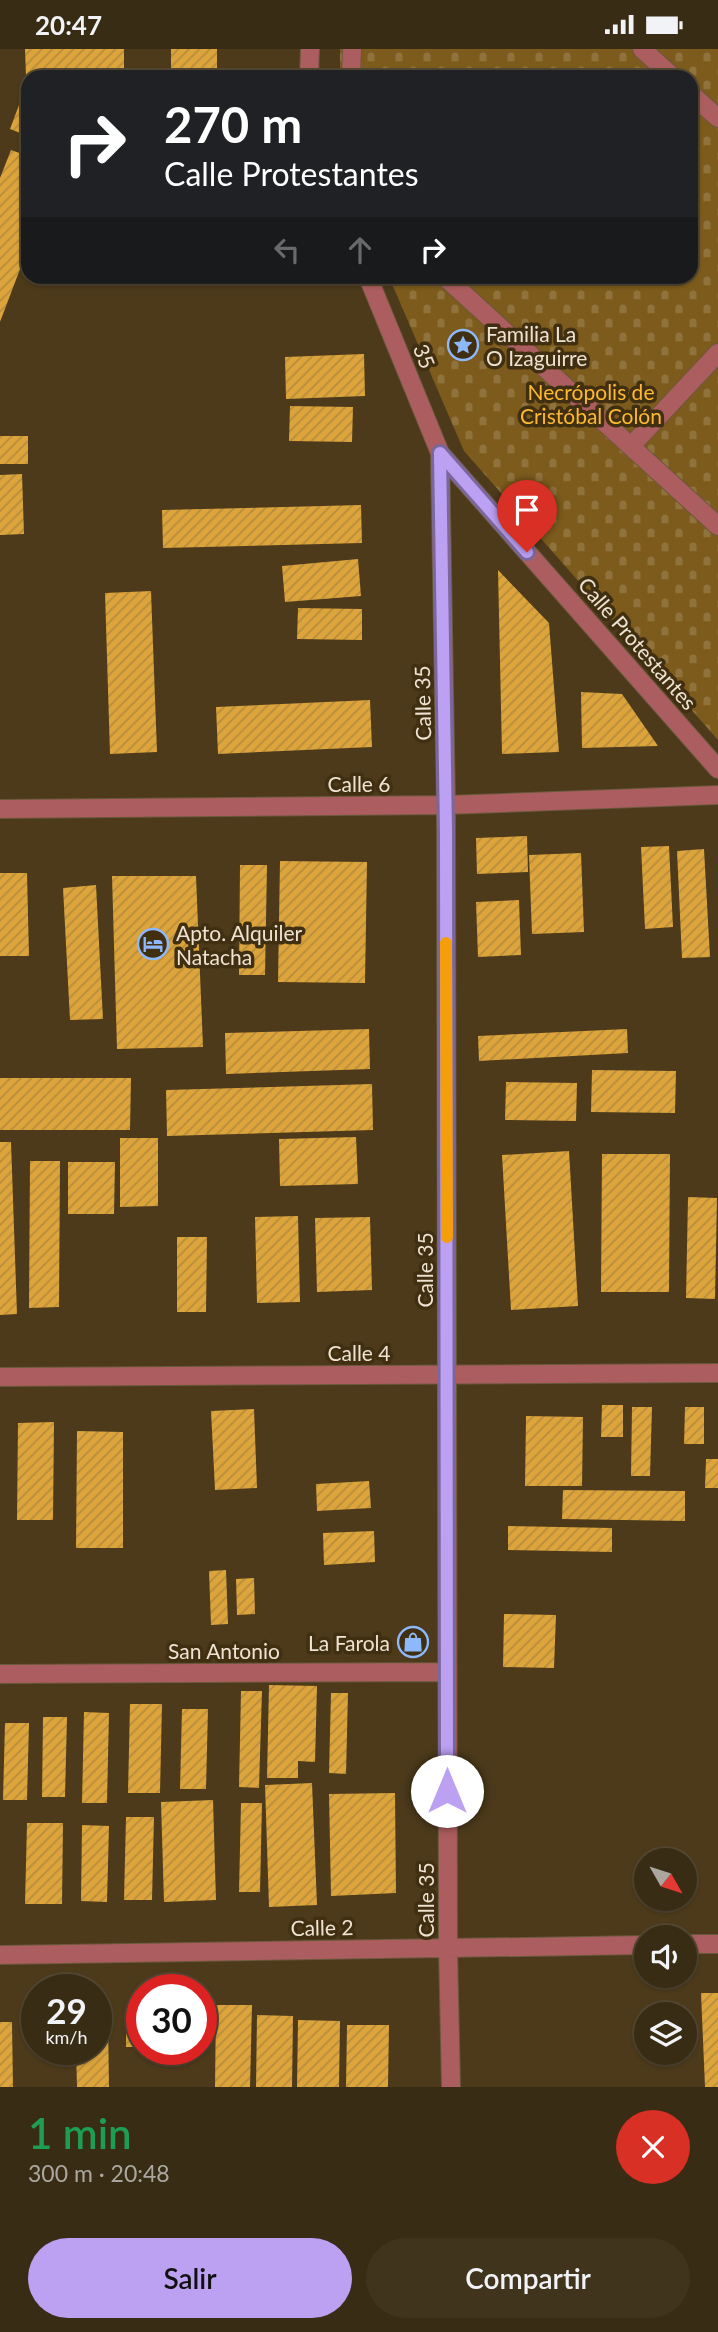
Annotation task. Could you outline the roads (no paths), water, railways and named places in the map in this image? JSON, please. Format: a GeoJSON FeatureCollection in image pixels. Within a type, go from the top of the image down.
{"type":"FeatureCollection","features":[{"type":"Feature","properties":{"kind":"street"},"geometry":{"type":"LineString","coordinates":[[309,70],[310,49]]}},
{"type":"Feature","properties":{"kind":"street"},"geometry":{"type":"LineString","coordinates":[[351,70],[352,49]]}},
{"type":"Feature","properties":{"kind":"street"},"geometry":{"type":"LineString","coordinates":[[642,49],[665,70]]}},
{"type":"Feature","properties":{"kind":"street"},"geometry":{"type":"LineString","coordinates":[[698,100],[718,118]]}},
{"type":"Feature","properties":{"kind":"street","name":"35"},"geometry":{"type":"LineString","coordinates":[[371,284],[440,453]]}},
{"type":"Feature","properties":{"kind":"street"},"geometry":{"type":"LineString","coordinates":[[453,284],[718,526]]}},
{"type":"Feature","properties":{"kind":"street"},"geometry":{"type":"LineString","coordinates":[[631,446],[718,353]]}},
{"type":"Feature","properties":{"kind":"street","name":"Calle Protestantes"},"geometry":{"type":"LineString","coordinates":[[440,453],[718,769]]}},
{"type":"Feature","properties":{"kind":"street","name":"Calle 35"},"geometry":{"type":"LineString","coordinates":[[440,453],[446,805],[448,1947],[451,2087]]}},
{"type":"Feature","properties":{"kind":"street","name":"Calle 6"},"geometry":{"type":"LineString","coordinates":[[0,809],[446,805],[718,795]]}},
{"type":"Feature","properties":{"kind":"street","name":"Calle 4"},"geometry":{"type":"LineString","coordinates":[[0,1377],[718,1373]]}},
{"type":"Feature","properties":{"kind":"street","name":"San Antonio"},"geometry":{"type":"LineString","coordinates":[[0,1674],[447,1672]]}},
{"type":"Feature","properties":{"kind":"street"},"geometry":{"type":"LineString","coordinates":[[697,1944],[718,1944]]}},
{"type":"Feature","properties":{"kind":"street","name":"Calle 2"},"geometry":{"type":"LineString","coordinates":[[0,1955],[634,1945]]}},
{"type":"Feature","properties":{"kind":"place","name":"Familia La O Izaguirre"},"geometry":{"type":"Point","coordinates":[463,345]}},
{"type":"Feature","properties":{"kind":"place","name":"Apto. Alquiler Natacha"},"geometry":{"type":"Point","coordinates":[153,944]}},
{"type":"Feature","properties":{"kind":"place","name":"La Farola"},"geometry":{"type":"Point","coordinates":[413,1642]}},
{"type":"Feature","properties":{"kind":"park label","name":"Necrópolis de Cristóbal Colón"},"geometry":{"type":"Point","coordinates":[591,403]}}]}
